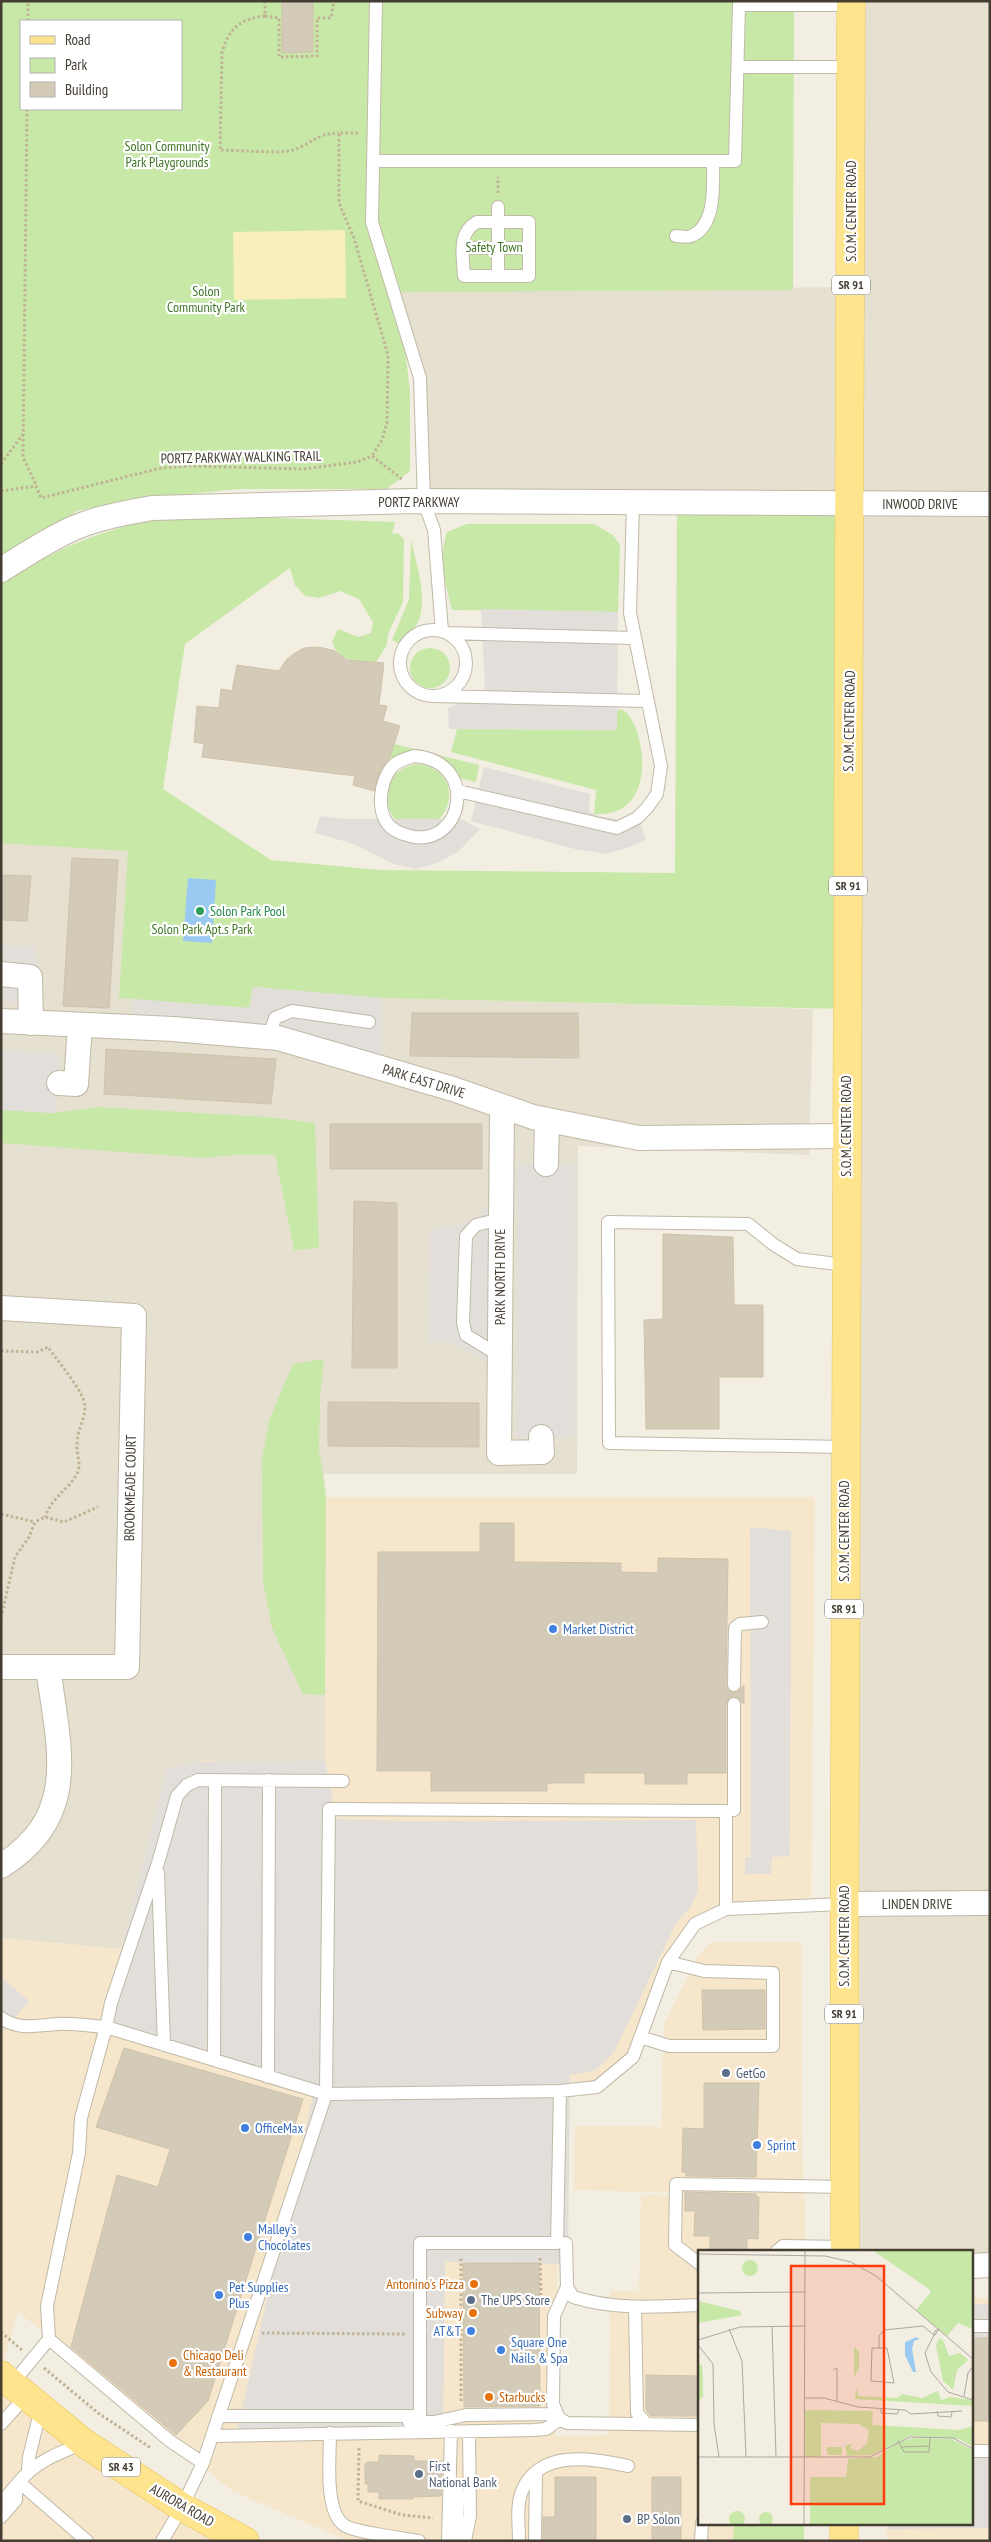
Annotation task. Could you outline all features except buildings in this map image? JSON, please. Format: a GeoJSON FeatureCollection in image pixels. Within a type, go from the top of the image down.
{"type":"FeatureCollection","features":[{"type":"Feature","properties":{"kind":"main road","name":"S.O.M. CENTER ROAD"},"geometry":{"type":"LineString","coordinates":[[845,2249],[843,1904],[844,1447],[851,504],[851,3]]}},
{"type":"Feature","properties":{"kind":"main road","name":"AURORA ROAD"},"geometry":{"type":"LineString","coordinates":[[20,2391],[84,2443],[182,2507],[245,2541]]}},
{"type":"Feature","properties":{"kind":"main road"},"geometry":{"type":"LineString","coordinates":[[844,2524],[844,2541]]}},
{"type":"Feature","properties":{"kind":"street","name":"PORTZ PARKWAY"},"geometry":{"type":"LineString","coordinates":[[1,570],[33,549],[75,527],[113,515],[152,508],[424,502],[851,504]]}},
{"type":"Feature","properties":{"kind":"street","name":"INWOOD DRIVE"},"geometry":{"type":"LineString","coordinates":[[851,504],[990,504]]}},
{"type":"Feature","properties":{"kind":"street"},"geometry":{"type":"LineString","coordinates":[[1,974],[30,977],[30,1023]]}},
{"type":"Feature","properties":{"kind":"street","name":"PARK EAST DRIVE"},"geometry":{"type":"LineString","coordinates":[[1,1021],[80,1024],[269,1037],[404,1074],[547,1120],[639,1138],[845,1136]]}},
{"type":"Feature","properties":{"kind":"street"},"geometry":{"type":"LineString","coordinates":[[59,1083],[76,1084],[80,1024]]}},
{"type":"Feature","properties":{"kind":"street","name":"PARK NORTH DRIVE"},"geometry":{"type":"LineString","coordinates":[[502,1106],[499,1453],[542,1452],[541,1437]]}},
{"type":"Feature","properties":{"kind":"street"},"geometry":{"type":"LineString","coordinates":[[546,1164],[547,1120]]}},
{"type":"Feature","properties":{"kind":"street","name":"BROOKMEADE COURT"},"geometry":{"type":"LineString","coordinates":[[1,1308],[134,1316],[127,1667],[1,1667]]}},
{"type":"Feature","properties":{"kind":"street"},"geometry":{"type":"LineString","coordinates":[[1,1866],[18,1856],[36,1839],[49,1817],[56,1797],[59,1764],[48,1666]]}},
{"type":"Feature","properties":{"kind":"street","name":"LINDEN DRIVE"},"geometry":{"type":"LineString","coordinates":[[843,1904],[990,1903]]}},
{"type":"Feature","properties":{"kind":"street"},"geometry":{"type":"LineString","coordinates":[[974,2266],[990,2266]]}},
{"type":"Feature","properties":{"kind":"lane"},"geometry":{"type":"LineString","coordinates":[[376,1],[372,222],[420,378],[424,502],[434,530],[444,632],[458,642],[465,655],[465,670],[459,683],[448,692],[434,696]]}},
{"type":"Feature","properties":{"kind":"lane"},"geometry":{"type":"LineString","coordinates":[[373,161],[736,161],[739,3],[851,3]]}},
{"type":"Feature","properties":{"kind":"lane"},"geometry":{"type":"LineString","coordinates":[[739,67],[851,67]]}},
{"type":"Feature","properties":{"kind":"lane"},"geometry":{"type":"LineString","coordinates":[[676,236],[691,236],[702,227],[713,207],[713,161]]}},
{"type":"Feature","properties":{"kind":"lane"},"geometry":{"type":"LineString","coordinates":[[498,207],[498,276]]}},
{"type":"Feature","properties":{"kind":"lane"},"geometry":{"type":"LineString","coordinates":[[478,222],[529,222],[529,276],[464,276],[464,248],[463,237],[468,227],[478,222]]}},
{"type":"Feature","properties":{"kind":"lane"},"geometry":{"type":"LineString","coordinates":[[464,248],[528,248]]}},
{"type":"Feature","properties":{"kind":"lane"},"geometry":{"type":"LineString","coordinates":[[458,791],[616,828],[637,818],[657,794],[661,766],[653,718],[646,701],[633,638],[630,613],[633,503]]}},
{"type":"Feature","properties":{"kind":"lane"},"geometry":{"type":"LineString","coordinates":[[633,638],[429,630],[417,634],[407,642],[400,660],[403,678],[411,688],[422,694],[434,696],[646,701]]}},
{"type":"Feature","properties":{"kind":"lane"},"geometry":{"type":"LineString","coordinates":[[414,756],[427,757],[439,762],[449,771],[458,791],[457,808],[450,821],[441,830],[428,836],[415,837],[401,834],[390,826],[382,816],[380,805],[386,778],[391,768],[401,760],[414,756]]}},
{"type":"Feature","properties":{"kind":"lane"},"geometry":{"type":"LineString","coordinates":[[269,1037],[274,1018],[292,1012],[369,1022]]}},
{"type":"Feature","properties":{"kind":"lane"},"geometry":{"type":"LineString","coordinates":[[500,1356],[466,1335],[463,1323],[466,1236],[476,1226],[501,1219]]}},
{"type":"Feature","properties":{"kind":"lane"},"geometry":{"type":"LineString","coordinates":[[844,1447],[609,1443],[608,1222],[748,1224],[773,1244],[797,1259],[845,1265]]}},
{"type":"Feature","properties":{"kind":"lane"},"geometry":{"type":"LineString","coordinates":[[734,1686],[735,1628],[740,1624],[762,1622]]}},
{"type":"Feature","properties":{"kind":"lane"},"geometry":{"type":"LineString","coordinates":[[734,1704],[734,1810]]}},
{"type":"Feature","properties":{"kind":"lane"},"geometry":{"type":"LineString","coordinates":[[1,2424],[20,2391],[33,2359],[49,2339],[47,2306],[79,2153],[81,2118],[111,2003],[158,1863],[177,1796],[187,1785],[198,1780],[343,1781]]}},
{"type":"Feature","properties":{"kind":"lane"},"geometry":{"type":"LineString","coordinates":[[214,2060],[215,1780]]}},
{"type":"Feature","properties":{"kind":"lane"},"geometry":{"type":"LineString","coordinates":[[268,2077],[269,1780]]}},
{"type":"Feature","properties":{"kind":"lane"},"geometry":{"type":"LineString","coordinates":[[162,2541],[182,2507],[203,2462],[326,2094],[329,1809],[726,1811],[726,1909]]}},
{"type":"Feature","properties":{"kind":"lane"},"geometry":{"type":"LineString","coordinates":[[158,1863],[164,2045]]}},
{"type":"Feature","properties":{"kind":"lane"},"geometry":{"type":"LineString","coordinates":[[1,2018],[9,2023],[28,2028],[60,2023],[106,2027],[326,2094],[560,2091],[597,2087],[632,2057],[668,1962],[695,1924],[726,1909],[843,1904]]}},
{"type":"Feature","properties":{"kind":"lane"},"geometry":{"type":"LineString","coordinates":[[640,2037],[669,2046],[772,2046],[773,1972],[704,1971],[668,1962]]}},
{"type":"Feature","properties":{"kind":"lane"},"geometry":{"type":"LineString","coordinates":[[218,2419],[420,2416],[420,2243],[557,2243],[560,2091]]}},
{"type":"Feature","properties":{"kind":"lane"},"geometry":{"type":"LineString","coordinates":[[698,2263],[674,2245],[676,2184],[844,2187]]}},
{"type":"Feature","properties":{"kind":"lane"},"geometry":{"type":"LineString","coordinates":[[566,2243],[567,2287],[554,2316],[553,2404],[558,2416],[567,2423],[698,2424]]}},
{"type":"Feature","properties":{"kind":"lane"},"geometry":{"type":"LineString","coordinates":[[780,2248],[845,2249]]}},
{"type":"Feature","properties":{"kind":"lane"},"geometry":{"type":"LineString","coordinates":[[567,2287],[573,2297],[588,2302],[635,2307],[698,2304]]}},
{"type":"Feature","properties":{"kind":"lane"},"geometry":{"type":"LineString","coordinates":[[635,2307],[637,2413],[646,2424]]}},
{"type":"Feature","properties":{"kind":"lane"},"geometry":{"type":"LineString","coordinates":[[974,2326],[990,2326]]}},
{"type":"Feature","properties":{"kind":"lane"},"geometry":{"type":"LineString","coordinates":[[49,2339],[170,2441],[203,2462]]}},
{"type":"Feature","properties":{"kind":"lane"},"geometry":{"type":"LineString","coordinates":[[20,2391],[29,2457],[28,2470]]}},
{"type":"Feature","properties":{"kind":"lane"},"geometry":{"type":"LineString","coordinates":[[218,2419],[425,2422],[461,2416],[558,2416]]}},
{"type":"Feature","properties":{"kind":"lane"},"geometry":{"type":"LineString","coordinates":[[212,2436],[546,2429],[558,2416]]}},
{"type":"Feature","properties":{"kind":"lane"},"geometry":{"type":"LineString","coordinates":[[448,2541],[459,2431]]}},
{"type":"Feature","properties":{"kind":"lane"},"geometry":{"type":"LineString","coordinates":[[457,2541],[459,2431]]}},
{"type":"Feature","properties":{"kind":"lane"},"geometry":{"type":"LineString","coordinates":[[459,2431],[470,2516],[466,2541]]}},
{"type":"Feature","properties":{"kind":"lane"},"geometry":{"type":"LineString","coordinates":[[330,2434],[331,2504],[335,2517],[345,2527],[418,2541]]}},
{"type":"Feature","properties":{"kind":"lane"},"geometry":{"type":"LineString","coordinates":[[1,2503],[28,2470],[42,2460],[84,2443]]}},
{"type":"Feature","properties":{"kind":"lane"},"geometry":{"type":"LineString","coordinates":[[974,2451],[990,2451]]}},
{"type":"Feature","properties":{"kind":"lane"},"geometry":{"type":"LineString","coordinates":[[519,2541],[518,2515],[522,2492],[536,2472],[562,2459],[596,2460],[628,2466]]}},
{"type":"Feature","properties":{"kind":"lane"},"geometry":{"type":"LineString","coordinates":[[535,2541],[536,2472]]}},
{"type":"Feature","properties":{"kind":"lane"},"geometry":{"type":"LineString","coordinates":[[1,2517],[16,2500],[17,2484]]}},
{"type":"Feature","properties":{"kind":"lane"},"geometry":{"type":"LineString","coordinates":[[17,2484],[87,2541]]}},
{"type":"Feature","properties":{"kind":"lane"},"geometry":{"type":"LineString","coordinates":[[701,2541],[702,2524]]}},
{"type":"Feature","properties":{"kind":"path"},"geometry":{"type":"LineString","coordinates":[[28,1],[28,20]]}},
{"type":"Feature","properties":{"kind":"path"},"geometry":{"type":"LineString","coordinates":[[265,1],[265,16]]}},
{"type":"Feature","properties":{"kind":"path"},"geometry":{"type":"LineString","coordinates":[[334,1],[331,18],[316,18],[316,56],[279,57],[279,18],[265,16],[247,18],[235,27],[226,39],[222,52],[220,150],[292,150],[328,133],[374,133]]}},
{"type":"Feature","properties":{"kind":"path"},"geometry":{"type":"LineString","coordinates":[[1,491],[36,486],[23,457],[27,110]]}},
{"type":"Feature","properties":{"kind":"path"},"geometry":{"type":"LineString","coordinates":[[339,133],[339,203],[354,238],[388,355],[387,423],[382,440],[372,456],[403,481]]}},
{"type":"Feature","properties":{"kind":"path"},"geometry":{"type":"LineString","coordinates":[[1,464],[23,434]]}},
{"type":"Feature","properties":{"kind":"path","name":"PORTZ PARKWAY WALKING TRAIL"},"geometry":{"type":"LineString","coordinates":[[36,486],[41,498],[167,467],[304,469],[357,462],[372,456]]}},
{"type":"Feature","properties":{"kind":"path"},"geometry":{"type":"LineString","coordinates":[[1,1351],[37,1352],[48,1347],[78,1390],[85,1405],[77,1436],[76,1451],[80,1463],[77,1473],[50,1503],[45,1517],[36,1522],[29,1537],[15,1557],[1,1618]]}},
{"type":"Feature","properties":{"kind":"path"},"geometry":{"type":"LineString","coordinates":[[45,1517],[64,1522],[98,1507]]}},
{"type":"Feature","properties":{"kind":"path"},"geometry":{"type":"LineString","coordinates":[[1,1514],[36,1522]]}},
{"type":"Feature","properties":{"kind":"path"},"geometry":{"type":"LineString","coordinates":[[461,2416],[460,2258],[469,2258]]}},
{"type":"Feature","properties":{"kind":"path"},"geometry":{"type":"LineString","coordinates":[[532,2258],[541,2258],[541,2294]]}},
{"type":"Feature","properties":{"kind":"path"},"geometry":{"type":"LineString","coordinates":[[1,2332],[98,2413],[155,2450]]}},
{"type":"Feature","properties":{"kind":"path"},"geometry":{"type":"LineString","coordinates":[[246,2333],[460,2336]]}},
{"type":"Feature","properties":{"kind":"path"},"geometry":{"type":"LineString","coordinates":[[359,2445],[358,2501],[402,2515],[433,2516],[433,2524]]}},
{"type":"Feature","properties":{"kind":"shaded area"},"geometry":{"type":"Polygon","coordinates":[[[851,1],[990,1],[990,2266],[974,2266],[974,2250],[845,2250],[851,504],[424,502],[420,378],[394,292],[851,287],[851,1]]]}},
{"type":"Feature","properties":{"kind":"shaded area"},"geometry":{"type":"Polygon","coordinates":[[[481,609],[618,612],[617,730],[449,729],[448,708],[485,690],[481,609]]]}},
{"type":"Feature","properties":{"kind":"shaded area"},"geometry":{"type":"Polygon","coordinates":[[[484,767],[590,794],[589,811],[598,816],[640,823],[646,839],[630,847],[606,854],[575,849],[471,821],[484,767]]]}},
{"type":"Feature","properties":{"kind":"shaded area"},"geometry":{"type":"Polygon","coordinates":[[[320,816],[346,819],[461,819],[480,829],[458,852],[437,863],[416,869],[394,864],[354,844],[315,833],[320,816]]]}},
{"type":"Feature","properties":{"kind":"shaded area"},"geometry":{"type":"Polygon","coordinates":[[[1,840],[128,847],[372,997],[813,1009],[809,1155],[578,1146],[577,1474],[324,1474],[326,1497],[325,1761],[199,1762],[167,1769],[121,1949],[1,1938],[1,840]]]}},
{"type":"Feature","properties":{"kind":"shaded area"},"geometry":{"type":"Polygon","coordinates":[[[1,945],[35,948],[43,1004],[1,1001],[1,945]]]}},
{"type":"Feature","properties":{"kind":"shaded area"},"geometry":{"type":"Polygon","coordinates":[[[253,987],[382,998],[381,1059],[132,1027],[133,999],[249,1008],[253,987]]]}},
{"type":"Feature","properties":{"kind":"shaded area"},"geometry":{"type":"Polygon","coordinates":[[[1,1050],[60,1054],[55,1113],[1,1110],[1,1050]]]}},
{"type":"Feature","properties":{"kind":"shaded area"},"geometry":{"type":"Polygon","coordinates":[[[517,1164],[575,1164],[575,1437],[516,1437],[517,1164]]]}},
{"type":"Feature","properties":{"kind":"shaded area"},"geometry":{"type":"Polygon","coordinates":[[[490,1204],[493,1366],[451,1342],[428,1342],[430,1228],[456,1227],[476,1218],[490,1204]]]}},
{"type":"Feature","properties":{"kind":"shaded area"},"geometry":{"type":"Polygon","coordinates":[[[326,1497],[815,1497],[811,1897],[726,1909],[695,1924],[668,1962],[633,2057],[597,2087],[560,2091],[555,2436],[609,2435],[610,2291],[639,2291],[641,2195],[726,2194],[574,2190],[575,2126],[661,2127],[664,2024],[698,1956],[710,1942],[801,1942],[803,2197],[779,2196],[805,2198],[805,2250],[698,2250],[698,2524],[804,2524],[804,2541],[349,2541],[232,2491],[70,2353],[18,2312],[1,2370],[1,1938],[121,1949],[167,1769],[207,1760],[238,1764],[325,1761],[326,1497]]]}},
{"type":"Feature","properties":{"kind":"shaded area"},"geometry":{"type":"Polygon","coordinates":[[[750,1527],[791,1531],[790,1856],[772,1857],[771,1874],[745,1874],[745,1857],[751,1857],[750,1527]]]}},
{"type":"Feature","properties":{"kind":"shaded area"},"geometry":{"type":"Polygon","coordinates":[[[325,1761],[336,1819],[400,1821],[696,1820],[698,1891],[691,1907],[676,1923],[614,2052],[596,2070],[570,2075],[568,2264],[445,2262],[443,2437],[235,2440],[315,2087],[113,2024],[114,1977],[167,1769],[199,1762],[325,1761]]]}},
{"type":"Feature","properties":{"kind":"shaded area"},"geometry":{"type":"Polygon","coordinates":[[[1,1977],[29,2001],[1,2033],[1,1977]]]}},
{"type":"Feature","properties":{"kind":"shaded area"},"geometry":{"type":"Polygon","coordinates":[[[974,2298],[990,2298],[990,2541],[887,2541],[887,2524],[974,2524],[974,2298]]]}},
{"type":"Feature","properties":{"kind":"shaded area"},"geometry":{"type":"Polygon","coordinates":[[[974,2304],[990,2304],[990,2339],[974,2339],[974,2304]]]}},
{"type":"Feature","properties":{"kind":"shaded area"},"geometry":{"type":"Polygon","coordinates":[[[1,2375],[245,2541],[1,2541],[1,2375]]]}},
{"type":"Feature","properties":{"kind":"shaded area"},"geometry":{"type":"Polygon","coordinates":[[[974,2457],[990,2457],[990,2528],[888,2529],[888,2524],[974,2524],[974,2457]]]}},
{"type":"Feature","properties":{"kind":"green space","name":"Solon Community Park"},"geometry":{"type":"Polygon","coordinates":[[[1,1],[794,1],[793,290],[398,292],[410,391],[410,471],[387,489],[238,489],[123,501],[77,511],[1,564],[1,1]]]}},
{"type":"Feature","properties":{"kind":"green space","name":"Solon Park Apt.s Park"},"geometry":{"type":"Polygon","coordinates":[[[677,503],[851,504],[847,1009],[382,998],[253,987],[250,1008],[119,998],[128,851],[1,843],[1,584],[44,558],[88,539],[134,524],[183,515],[395,522],[392,534],[398,533],[404,539],[403,602],[388,634],[387,645],[376,662],[350,660],[339,654],[332,642],[338,629],[358,637],[371,633],[373,622],[359,599],[340,591],[319,598],[305,596],[295,585],[290,568],[185,644],[163,789],[271,860],[380,870],[675,873],[677,503]]]}},
{"type":"Feature","properties":{"kind":"green space"},"geometry":{"type":"Polygon","coordinates":[[[467,524],[594,524],[613,535],[620,545],[618,612],[452,610],[443,571],[444,542],[447,532],[467,524]]]}},
{"type":"Feature","properties":{"kind":"green space"},"geometry":{"type":"Polygon","coordinates":[[[411,539],[421,586],[421,610],[419,621],[413,630],[398,643],[392,640],[409,599],[411,539]]]}},
{"type":"Feature","properties":{"kind":"green space"},"geometry":{"type":"Polygon","coordinates":[[[430,648],[444,654],[450,668],[444,682],[430,688],[416,682],[410,668],[416,654],[430,648]]]}},
{"type":"Feature","properties":{"kind":"green space"},"geometry":{"type":"Polygon","coordinates":[[[620,709],[628,715],[636,728],[641,745],[642,765],[639,784],[631,800],[616,811],[594,814],[596,790],[451,752],[457,729],[617,730],[617,711],[620,709]]]}},
{"type":"Feature","properties":{"kind":"green space"},"geometry":{"type":"Polygon","coordinates":[[[394,744],[479,765],[476,782],[458,778],[434,756],[388,765],[394,744]]]}},
{"type":"Feature","properties":{"kind":"green space"},"geometry":{"type":"Polygon","coordinates":[[[415,764],[436,770],[443,776],[447,784],[448,802],[445,812],[438,821],[397,822],[387,804],[387,787],[391,780],[397,773],[415,764]]]}},
{"type":"Feature","properties":{"kind":"green space"},"geometry":{"type":"Polygon","coordinates":[[[98,1107],[267,1117],[315,1123],[319,1248],[294,1250],[275,1155],[236,1155],[203,1158],[1,1143],[1,1110],[55,1113],[98,1107]]]}},
{"type":"Feature","properties":{"kind":"green space"},"geometry":{"type":"Polygon","coordinates":[[[324,1359],[320,1397],[319,1449],[326,1497],[325,1695],[303,1694],[272,1628],[263,1581],[262,1459],[269,1420],[293,1364],[324,1359]]]}},
{"type":"Feature","properties":{"kind":"green space"},"geometry":{"type":"Polygon","coordinates":[[[734,2524],[804,2524],[804,2541],[733,2541],[734,2524]]]}},
{"type":"Feature","properties":{"kind":"sand"},"geometry":{"type":"Polygon","coordinates":[[[345,230],[346,298],[234,300],[233,232],[345,230]]]}},
{"type":"Feature","properties":{"kind":"water","name":"Solon Park Pool"},"geometry":{"type":"Polygon","coordinates":[[[188,878],[216,880],[212,943],[183,941],[188,878]]]}},
{"type":"Feature","properties":{"kind":"place","name":"Solon Park Pool"},"geometry":{"type":"Point","coordinates":[200,911]}},
{"type":"Feature","properties":{"kind":"place","name":"Market District"},"geometry":{"type":"Point","coordinates":[553,1629]}},
{"type":"Feature","properties":{"kind":"place","name":"GetGo"},"geometry":{"type":"Point","coordinates":[726,2073]}},
{"type":"Feature","properties":{"kind":"place","name":"OfficeMax"},"geometry":{"type":"Point","coordinates":[245,2128]}},
{"type":"Feature","properties":{"kind":"place","name":"Sprint"},"geometry":{"type":"Point","coordinates":[757,2145]}},
{"type":"Feature","properties":{"kind":"place","name":"Malley's Chocolates"},"geometry":{"type":"Point","coordinates":[248,2237]}},
{"type":"Feature","properties":{"kind":"place","name":"Antonino's Pizza"},"geometry":{"type":"Point","coordinates":[474,2284]}},
{"type":"Feature","properties":{"kind":"place","name":"Pet Supplies Plus"},"geometry":{"type":"Point","coordinates":[219,2295]}},
{"type":"Feature","properties":{"kind":"place","name":"The UPS Store"},"geometry":{"type":"Point","coordinates":[471,2300]}},
{"type":"Feature","properties":{"kind":"place","name":"Subway"},"geometry":{"type":"Point","coordinates":[473,2313]}},
{"type":"Feature","properties":{"kind":"place","name":"AT&T"},"geometry":{"type":"Point","coordinates":[471,2331]}},
{"type":"Feature","properties":{"kind":"place","name":"Square One Nails & Spa"},"geometry":{"type":"Point","coordinates":[501,2350]}},
{"type":"Feature","properties":{"kind":"place","name":"Chicago Deli & Restaurant"},"geometry":{"type":"Point","coordinates":[173,2363]}},
{"type":"Feature","properties":{"kind":"place","name":"Starbucks"},"geometry":{"type":"Point","coordinates":[489,2397]}},
{"type":"Feature","properties":{"kind":"place","name":"First National Bank"},"geometry":{"type":"Point","coordinates":[419,2474]}},
{"type":"Feature","properties":{"kind":"place","name":"BP Solon"},"geometry":{"type":"Point","coordinates":[627,2519]}},
{"type":"Feature","properties":{"kind":"park label","name":"Solon Community Park Playgrounds"},"geometry":{"type":"Point","coordinates":[167,154]}},
{"type":"Feature","properties":{"kind":"park label","name":"Safety Town"},"geometry":{"type":"Point","coordinates":[494,247]}}]}
